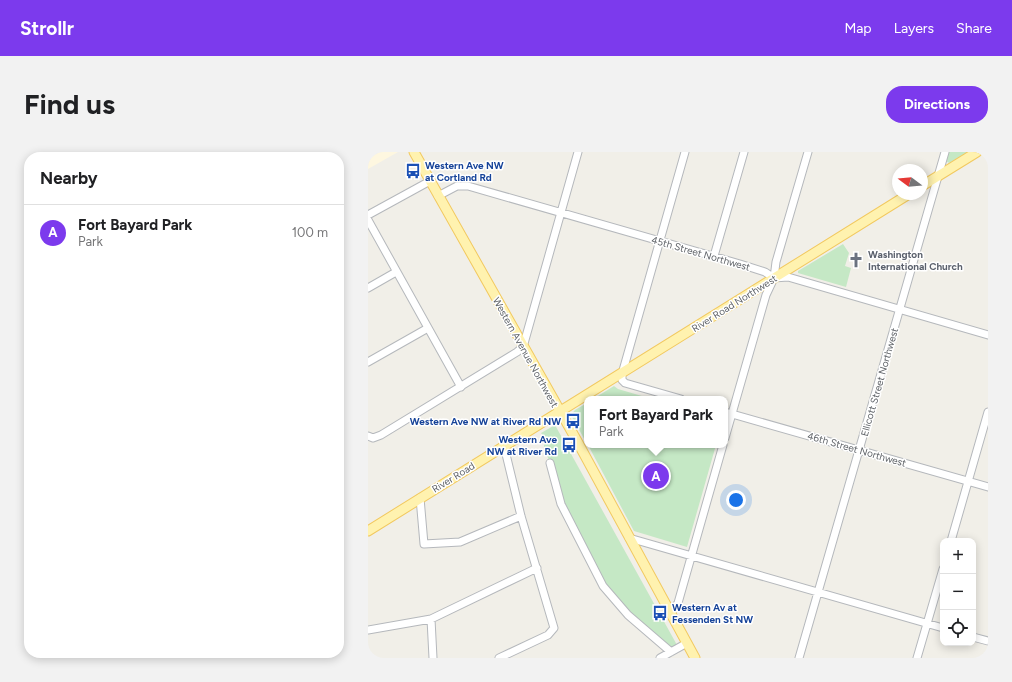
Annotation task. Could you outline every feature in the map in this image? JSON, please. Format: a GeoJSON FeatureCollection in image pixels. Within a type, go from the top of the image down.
{"type":"FeatureCollection","features":[{"type":"Feature","properties":{"kind":"main road","name":"Western Avenue Northwest"},"geometry":{"type":"LineString","coordinates":[[414,152],[560,412],[670,614],[696,658]]}},
{"type":"Feature","properties":{"kind":"main road"},"geometry":{"type":"LineString","coordinates":[[928,182],[977,152]]}},
{"type":"Feature","properties":{"kind":"main road","name":"River Road Northwest"},"geometry":{"type":"LineString","coordinates":[[586,396],[899,200]]}},
{"type":"Feature","properties":{"kind":"main road","name":"River Road Northwest"},"geometry":{"type":"LineString","coordinates":[[560,412],[584,397]]}},
{"type":"Feature","properties":{"kind":"main road","name":"River Road"},"geometry":{"type":"LineString","coordinates":[[368,532],[420,498],[560,412]]}},
{"type":"Feature","properties":{"kind":"street"},"geometry":{"type":"LineString","coordinates":[[371,437],[381,435],[461,387],[523,347],[578,152]]}},
{"type":"Feature","properties":{"kind":"street"},"geometry":{"type":"LineString","coordinates":[[671,396],[626,383],[622,380],[622,374],[685,152]]}},
{"type":"Feature","properties":{"kind":"street"},"geometry":{"type":"LineString","coordinates":[[714,256],[744,152]]}},
{"type":"Feature","properties":{"kind":"street"},"geometry":{"type":"LineString","coordinates":[[729,413],[766,295],[774,278],[776,262],[808,152]]}},
{"type":"Feature","properties":{"kind":"street","name":"Ellicott Street Northwest"},"geometry":{"type":"LineString","coordinates":[[799,658],[944,152]]}},
{"type":"Feature","properties":{"kind":"street"},"geometry":{"type":"LineString","coordinates":[[368,215],[430,181]]}},
{"type":"Feature","properties":{"kind":"street","name":"45th Street Northwest"},"geometry":{"type":"LineString","coordinates":[[438,196],[457,186],[465,185],[714,256],[765,272],[774,278],[788,277],[988,335]]}},
{"type":"Feature","properties":{"kind":"street"},"geometry":{"type":"LineString","coordinates":[[368,220],[461,387]]}},
{"type":"Feature","properties":{"kind":"street"},"geometry":{"type":"LineString","coordinates":[[368,288],[396,272]]}},
{"type":"Feature","properties":{"kind":"street"},"geometry":{"type":"LineString","coordinates":[[368,362],[428,328]]}},
{"type":"Feature","properties":{"kind":"street"},"geometry":{"type":"LineString","coordinates":[[952,538],[988,412]]}},
{"type":"Feature","properties":{"kind":"street","name":"46th Street Northwest"},"geometry":{"type":"LineString","coordinates":[[729,413],[988,487]]}},
{"type":"Feature","properties":{"kind":"street"},"geometry":{"type":"LineString","coordinates":[[499,658],[548,635],[554,630],[554,625],[522,516],[504,446]]}},
{"type":"Feature","properties":{"kind":"street"},"geometry":{"type":"LineString","coordinates":[[670,614],[678,603],[722,448]]}},
{"type":"Feature","properties":{"kind":"street"},"geometry":{"type":"LineString","coordinates":[[550,463],[561,504],[603,586],[628,615],[671,652]]}},
{"type":"Feature","properties":{"kind":"street"},"geometry":{"type":"LineString","coordinates":[[420,498],[424,544],[460,542],[522,516]]}},
{"type":"Feature","properties":{"kind":"street"},"geometry":{"type":"LineString","coordinates":[[629,538],[940,627]]}},
{"type":"Feature","properties":{"kind":"street"},"geometry":{"type":"LineString","coordinates":[[368,630],[431,619],[537,568]]}},
{"type":"Feature","properties":{"kind":"street"},"geometry":{"type":"LineString","coordinates":[[917,658],[942,574]]}},
{"type":"Feature","properties":{"kind":"street"},"geometry":{"type":"LineString","coordinates":[[431,619],[433,658]]}},
{"type":"Feature","properties":{"kind":"street"},"geometry":{"type":"LineString","coordinates":[[976,638],[988,641]]}},
{"type":"Feature","properties":{"kind":"street"},"geometry":{"type":"LineString","coordinates":[[660,658],[687,644]]}},
{"type":"Feature","properties":{"kind":"shaded area"},"geometry":{"type":"Polygon","coordinates":[[[368,152],[398,152],[368,169],[368,152]]]}},
{"type":"Feature","properties":{"kind":"green space"},"geometry":{"type":"Polygon","coordinates":[[[949,152],[968,152],[949,163],[946,161],[949,152]]]}},
{"type":"Feature","properties":{"kind":"green space"},"geometry":{"type":"Polygon","coordinates":[[[843,244],[849,253],[845,266],[851,268],[846,287],[798,273],[798,271],[843,244]]]}},
{"type":"Feature","properties":{"kind":"green space"},"geometry":{"type":"Polygon","coordinates":[[[614,386],[618,389],[642,396],[598,396],[614,386]]]}},
{"type":"Feature","properties":{"kind":"green space"},"geometry":{"type":"Polygon","coordinates":[[[584,405],[584,439],[571,415],[575,410],[584,405]]]}},
{"type":"Feature","properties":{"kind":"green space"},"geometry":{"type":"Polygon","coordinates":[[[555,425],[677,645],[672,647],[667,645],[636,619],[605,586],[564,506],[553,469],[544,449],[544,437],[541,433],[555,425]]]}},
{"type":"Feature","properties":{"kind":"green space"},"geometry":{"type":"Polygon","coordinates":[[[590,448],[715,448],[687,547],[634,531],[590,448]]]}},
{"type":"Feature","properties":{"kind":"place","name":"Western Ave NW at Cortland Rd"},"geometry":{"type":"Point","coordinates":[413,171]}},
{"type":"Feature","properties":{"kind":"place","name":"Washington International Church"},"geometry":{"type":"Point","coordinates":[856,260]}},
{"type":"Feature","properties":{"kind":"place","name":"Western Ave NW at River Rd NW"},"geometry":{"type":"Point","coordinates":[573,421]}},
{"type":"Feature","properties":{"kind":"place","name":"Western Ave NW at River Rd"},"geometry":{"type":"Point","coordinates":[569,445]}},
{"type":"Feature","properties":{"kind":"place","name":"Fort Bayard Park"},"geometry":{"type":"Point","coordinates":[656,476]}},
{"type":"Feature","properties":{"kind":"place","name":"Western Av at Fessenden St NW"},"geometry":{"type":"Point","coordinates":[660,613]}}]}
